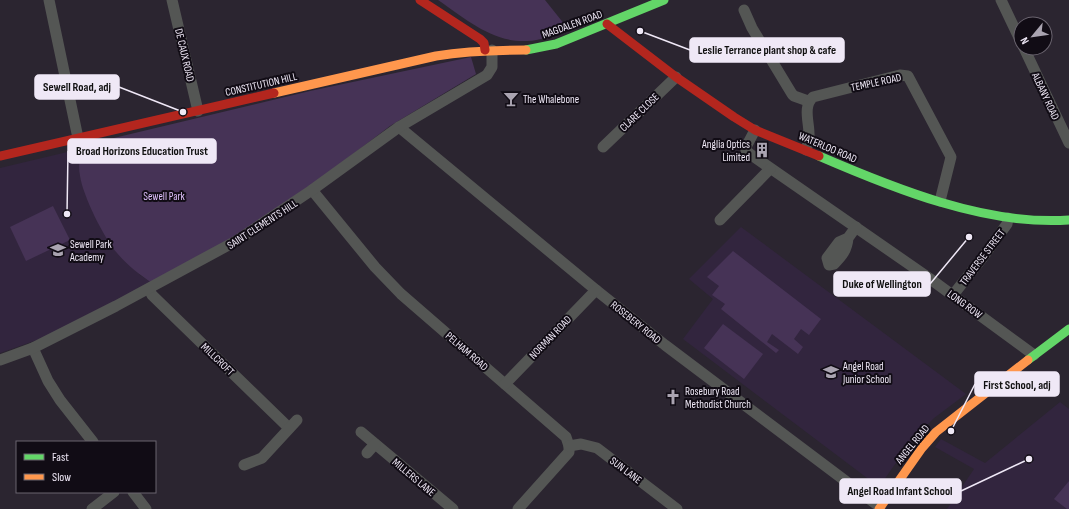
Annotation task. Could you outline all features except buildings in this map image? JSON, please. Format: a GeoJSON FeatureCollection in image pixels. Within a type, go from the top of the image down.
{"type":"FeatureCollection","features":[{"type":"Feature","properties":{"kind":"street"},"geometry":{"type":"LineString","coordinates":[[49,0],[78,138]]}},
{"type":"Feature","properties":{"kind":"street","name":"DE CAUX ROAD"},"geometry":{"type":"LineString","coordinates":[[172,0],[198,111]]}},
{"type":"Feature","properties":{"kind":"street"},"geometry":{"type":"LineString","coordinates":[[420,0],[480,39],[488,50]]}},
{"type":"Feature","properties":{"kind":"street","name":"MAGDALEN ROAD"},"geometry":{"type":"LineString","coordinates":[[530,50],[556,44],[607,24],[650,3],[664,0]]}},
{"type":"Feature","properties":{"kind":"street"},"geometry":{"type":"LineString","coordinates":[[1001,0],[1013,25]]}},
{"type":"Feature","properties":{"kind":"street"},"geometry":{"type":"LineString","coordinates":[[744,10],[752,28],[792,94],[808,101],[807,109],[809,138],[806,150]]}},
{"type":"Feature","properties":{"kind":"street","name":"WATERLOO ROAD"},"geometry":{"type":"LineString","coordinates":[[607,24],[676,77],[755,130],[806,150],[874,180],[940,201],[986,214],[1008,218],[1056,221],[1069,220]]}},
{"type":"Feature","properties":{"kind":"street","name":"CONSTITUTION HILL"},"geometry":{"type":"LineString","coordinates":[[0,156],[436,56],[459,52],[488,50],[530,50]]}},
{"type":"Feature","properties":{"kind":"street","name":"SAINT CLEMENTS HILL"},"geometry":{"type":"LineString","coordinates":[[0,360],[34,348],[149,289],[236,241],[312,190],[400,127],[487,75],[492,67],[488,50]]}},
{"type":"Feature","properties":{"kind":"street","name":"ALBANY ROAD"},"geometry":{"type":"LineString","coordinates":[[1028,56],[1069,143]]}},
{"type":"Feature","properties":{"kind":"street","name":"TEMPLE ROAD"},"geometry":{"type":"LineString","coordinates":[[808,101],[813,97],[900,75],[908,76],[951,158],[940,201]]}},
{"type":"Feature","properties":{"kind":"street","name":"CLARE CLOSE"},"geometry":{"type":"LineString","coordinates":[[602,147],[676,77]]}},
{"type":"Feature","properties":{"kind":"street","name":"ROSEBERY ROAD"},"geometry":{"type":"LineString","coordinates":[[400,127],[596,290],[665,345],[880,508]]}},
{"type":"Feature","properties":{"kind":"street","name":"LONG ROW"},"geometry":{"type":"LineString","coordinates":[[755,130],[746,147],[746,151],[953,295],[1034,355]]}},
{"type":"Feature","properties":{"kind":"street"},"geometry":{"type":"LineString","coordinates":[[720,220],[770,169]]}},
{"type":"Feature","properties":{"kind":"street","name":"PELHAM ROAD"},"geometry":{"type":"LineString","coordinates":[[312,190],[374,267],[390,283],[566,437],[569,446]]}},
{"type":"Feature","properties":{"kind":"street","name":"TRAVERSE STREET"},"geometry":{"type":"LineString","coordinates":[[953,295],[1007,224],[1008,218]]}},
{"type":"Feature","properties":{"kind":"street"},"geometry":{"type":"LineString","coordinates":[[848,238],[856,228]]}},
{"type":"Feature","properties":{"kind":"street","name":"MILLCROFT"},"geometry":{"type":"LineString","coordinates":[[149,289],[152,295],[289,428]]}},
{"type":"Feature","properties":{"kind":"street","name":"NORMAN ROAD"},"geometry":{"type":"LineString","coordinates":[[505,384],[596,290]]}},
{"type":"Feature","properties":{"kind":"street","name":"ANGEL ROAD"},"geometry":{"type":"LineString","coordinates":[[880,508],[922,448],[936,432],[1069,329]]}},
{"type":"Feature","properties":{"kind":"street"},"geometry":{"type":"LineString","coordinates":[[34,348],[48,381],[60,400],[92,441]]}},
{"type":"Feature","properties":{"kind":"street"},"geometry":{"type":"LineString","coordinates":[[244,464],[262,458],[297,420]]}},
{"type":"Feature","properties":{"kind":"street","name":"MILLERS LANE"},"geometry":{"type":"LineString","coordinates":[[361,432],[453,509]]}},
{"type":"Feature","properties":{"kind":"street"},"geometry":{"type":"LineString","coordinates":[[367,452],[375,444]]}},
{"type":"Feature","properties":{"kind":"street","name":"SUN LANE"},"geometry":{"type":"LineString","coordinates":[[569,446],[581,444],[597,448],[677,509]]}},
{"type":"Feature","properties":{"kind":"street"},"geometry":{"type":"LineString","coordinates":[[518,509],[566,456],[569,452],[569,446]]}},
{"type":"Feature","properties":{"kind":"street"},"geometry":{"type":"LineString","coordinates":[[92,509],[113,493]]}},
{"type":"Feature","properties":{"kind":"street"},"geometry":{"type":"LineString","coordinates":[[134,493],[146,509]]}},
{"type":"Feature","properties":{"kind":"shaded area","name":"Sewell Park Academy"},"geometry":{"type":"Polygon","coordinates":[[[80,149],[80,176],[87,198],[97,218],[117,252],[140,275],[152,283],[40,339],[0,353],[0,168],[80,149]]]}},
{"type":"Feature","properties":{"kind":"shaded area","name":"Angel Road Junior School"},"geometry":{"type":"Polygon","coordinates":[[[741,227],[966,394],[934,418],[912,440],[879,487],[683,339],[713,299],[689,279],[741,227]]]}},
{"type":"Feature","properties":{"kind":"shaded area"},"geometry":{"type":"Polygon","coordinates":[[[1060,402],[1069,409],[1069,509],[947,509],[974,469],[935,447],[941,439],[985,463],[1060,402]]]}},
{"type":"Feature","properties":{"kind":"green space"},"geometry":{"type":"Polygon","coordinates":[[[438,0],[545,0],[569,30],[543,39],[532,41],[514,41],[491,34],[438,0]]]}},
{"type":"Feature","properties":{"kind":"green space","name":"Sewell Park"},"geometry":{"type":"Polygon","coordinates":[[[471,57],[476,74],[390,126],[278,209],[218,246],[152,283],[129,266],[112,246],[95,216],[85,194],[79,173],[80,149],[93,143],[310,91],[471,57]]]}},
{"type":"Feature","properties":{"kind":"green space"},"geometry":{"type":"Polygon","coordinates":[[[53,206],[70,240],[26,261],[10,227],[53,206]]]}},
{"type":"Feature","properties":{"kind":"green space"},"geometry":{"type":"Polygon","coordinates":[[[733,251],[821,319],[809,335],[801,329],[794,339],[803,347],[798,354],[772,334],[767,342],[779,350],[776,353],[721,309],[725,304],[712,295],[719,286],[707,277],[733,251]]]}},
{"type":"Feature","properties":{"kind":"green space"},"geometry":{"type":"Polygon","coordinates":[[[723,324],[763,354],[744,379],[704,348],[723,324]]]}},
{"type":"Feature","properties":{"kind":"green space"},"geometry":{"type":"Polygon","coordinates":[[[1069,481],[1069,509],[1067,509],[1054,499],[1069,481]]]}},
{"type":"Feature","properties":{"kind":"traffic: fast"},"geometry":{"type":"LineString","coordinates":[[526,50],[556,44],[664,0]]}},
{"type":"Feature","properties":{"kind":"traffic: fast"},"geometry":{"type":"LineString","coordinates":[[819,156],[909,192],[973,211],[1005,217],[1037,220],[1069,220]]}},
{"type":"Feature","properties":{"kind":"traffic: fast"},"geometry":{"type":"LineString","coordinates":[[1028,360],[1069,329]]}},
{"type":"Feature","properties":{"kind":"traffic: slow"},"geometry":{"type":"LineString","coordinates":[[274,93],[436,56],[481,51],[526,50]]}},
{"type":"Feature","properties":{"kind":"traffic: slow"},"geometry":{"type":"LineString","coordinates":[[879,509],[922,448],[936,432],[1028,360]]}},
{"type":"Feature","properties":{"kind":"traffic: jam"},"geometry":{"type":"LineString","coordinates":[[420,0],[480,39],[484,43],[485,50]]}},
{"type":"Feature","properties":{"kind":"traffic: jam"},"geometry":{"type":"LineString","coordinates":[[607,24],[676,77],[734,117],[755,130],[819,156]]}},
{"type":"Feature","properties":{"kind":"traffic: jam"},"geometry":{"type":"LineString","coordinates":[[0,156],[274,93]]}},
{"type":"Feature","properties":{"kind":"place","name":"Leslie Terrance plant shop & cafe"},"geometry":{"type":"Point","coordinates":[640,31]}},
{"type":"Feature","properties":{"kind":"place","name":"The Whalebone"},"geometry":{"type":"Point","coordinates":[511,99]}},
{"type":"Feature","properties":{"kind":"place","name":"Sewell Road, adj"},"geometry":{"type":"Point","coordinates":[183,112]}},
{"type":"Feature","properties":{"kind":"place","name":"Anglia Optics Limited"},"geometry":{"type":"Point","coordinates":[762,150]}},
{"type":"Feature","properties":{"kind":"place","name":"Broad Horizons Education Trust"},"geometry":{"type":"Point","coordinates":[67,214]}},
{"type":"Feature","properties":{"kind":"place","name":"Duke of Wellington"},"geometry":{"type":"Point","coordinates":[969,237]}},
{"type":"Feature","properties":{"kind":"place","name":"Sewell Park Academy"},"geometry":{"type":"Point","coordinates":[58,250]}},
{"type":"Feature","properties":{"kind":"place","name":"Angel Road Junior School"},"geometry":{"type":"Point","coordinates":[831,372]}},
{"type":"Feature","properties":{"kind":"place","name":"Rosebury Road Methodist Church"},"geometry":{"type":"Point","coordinates":[673,397]}},
{"type":"Feature","properties":{"kind":"place","name":"First School, adj"},"geometry":{"type":"Point","coordinates":[951,431]}},
{"type":"Feature","properties":{"kind":"place","name":"Angel Road Infant School"},"geometry":{"type":"Point","coordinates":[1029,459]}}]}
